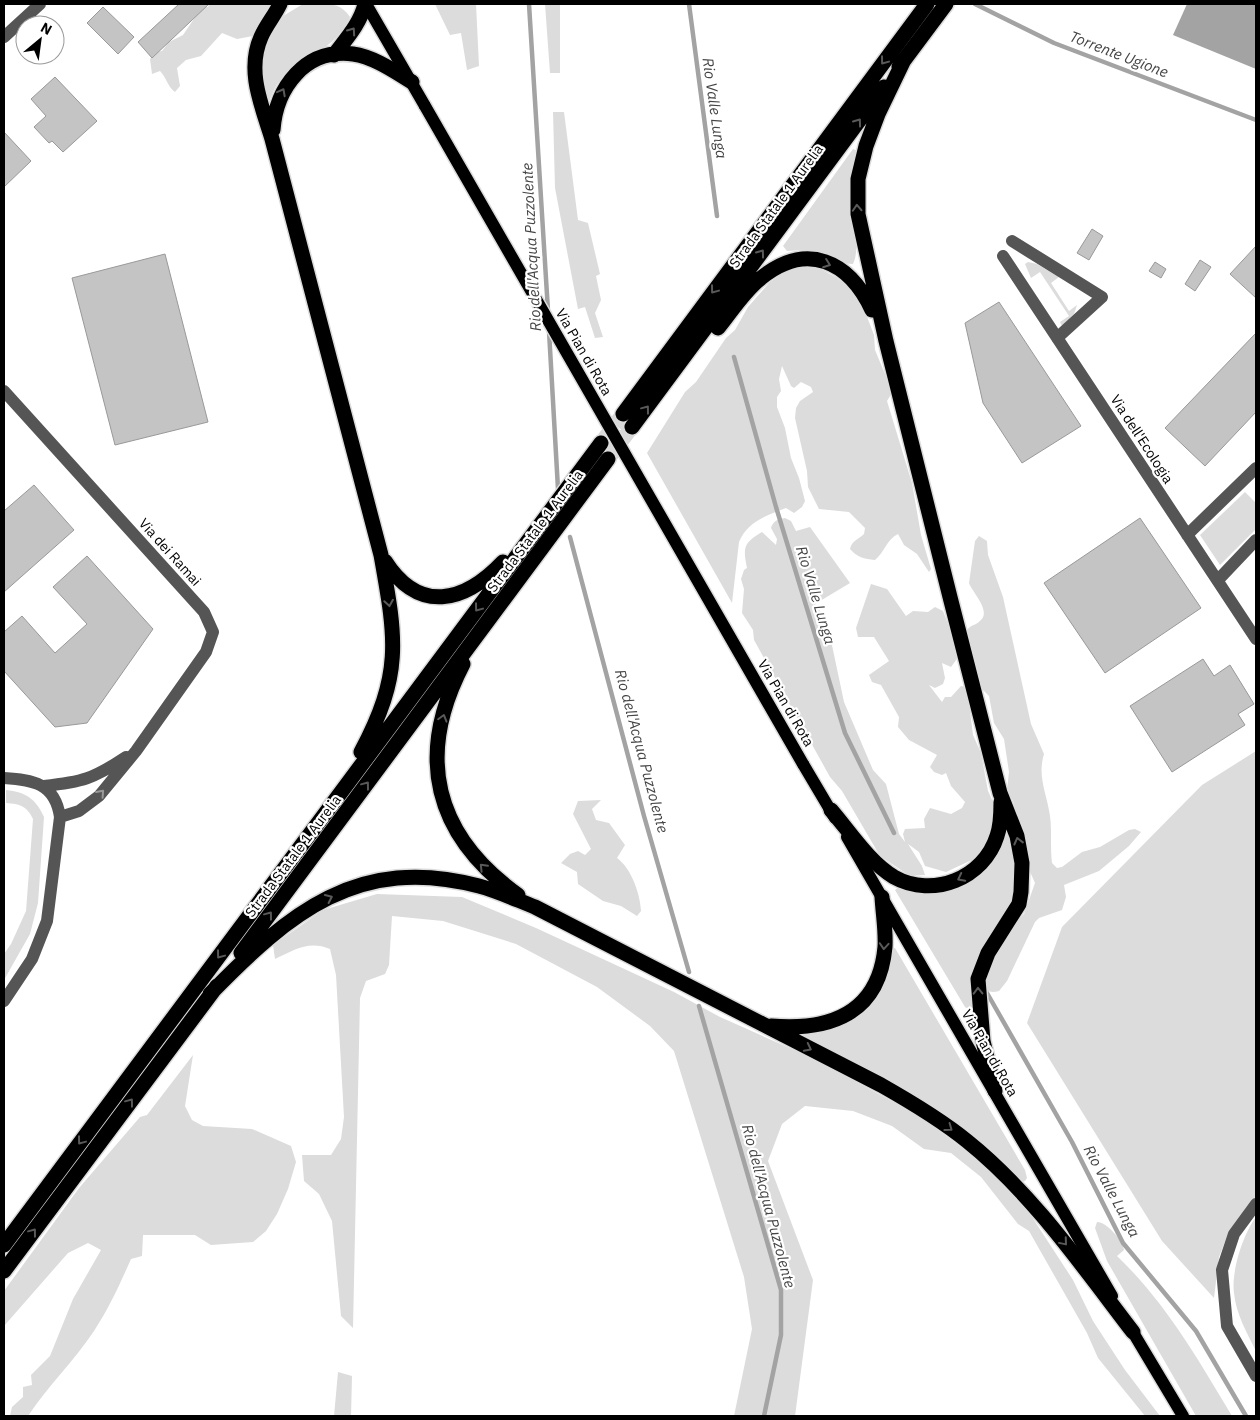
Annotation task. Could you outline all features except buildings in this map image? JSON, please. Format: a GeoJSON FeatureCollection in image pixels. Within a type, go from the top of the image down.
{"type":"FeatureCollection","features":[{"type":"Feature","properties":{"kind":"highway"},"geometry":{"type":"LineString","coordinates":[[281,4],[260,38],[256,52],[254,69],[257,89],[272,139],[381,555],[393,625],[394,657],[389,687],[373,729],[322,817]]}},
{"type":"Feature","properties":{"kind":"highway"},"geometry":{"type":"LineString","coordinates":[[334,55],[356,26],[365,4]]}},
{"type":"Feature","properties":{"kind":"highway","name":"Strada Statale 1 Aurelia"},"geometry":{"type":"LineString","coordinates":[[622,414],[927,4]]}},
{"type":"Feature","properties":{"kind":"highway","name":"Strada Statale 1 Aurelia"},"geometry":{"type":"LineString","coordinates":[[632,427],[946,4]]}},
{"type":"Feature","properties":{"kind":"highway"},"geometry":{"type":"LineString","coordinates":[[272,139],[274,113],[285,86],[302,69],[320,60],[334,55],[352,54],[370,59],[412,82]]}},
{"type":"Feature","properties":{"kind":"highway"},"geometry":{"type":"LineString","coordinates":[[904,60],[871,131],[860,167],[857,193],[861,235],[886,342],[1000,793],[1017,836],[1023,876],[1019,904],[988,953],[978,979],[983,1041],[995,1091]]}},
{"type":"Feature","properties":{"kind":"highway"},"geometry":{"type":"LineString","coordinates":[[660,391],[693,360],[760,279],[771,271],[792,261],[803,259],[823,261],[840,269],[856,281],[867,298],[886,342]]}},
{"type":"Feature","properties":{"kind":"highway","name":"Strada Statale 1 Aurelia"},"geometry":{"type":"LineString","coordinates":[[4,1245],[601,443]]}},
{"type":"Feature","properties":{"kind":"highway","name":"Strada Statale 1 Aurelia"},"geometry":{"type":"LineString","coordinates":[[4,1271],[608,459]]}},
{"type":"Feature","properties":{"kind":"highway"},"geometry":{"type":"LineString","coordinates":[[381,555],[400,581],[412,590],[429,596],[449,597],[468,591],[486,578],[542,522]]}},
{"type":"Feature","properties":{"kind":"highway"},"geometry":{"type":"LineString","coordinates":[[481,631],[455,683],[440,730],[437,762],[441,792],[454,827],[472,855],[487,871],[536,907]]}},
{"type":"Feature","properties":{"kind":"highway"},"geometry":{"type":"LineString","coordinates":[[831,810],[880,867],[894,877],[910,883],[939,885],[963,878],[978,866],[990,852],[1000,826],[1000,793]]}},
{"type":"Feature","properties":{"kind":"highway"},"geometry":{"type":"LineString","coordinates":[[210,994],[252,951],[291,919],[327,898],[360,886],[407,878],[450,880],[490,890],[536,907],[765,1025],[926,1111],[968,1141],[1010,1182],[1066,1244],[1133,1332]]}},
{"type":"Feature","properties":{"kind":"highway"},"geometry":{"type":"LineString","coordinates":[[765,1025],[787,1028],[820,1025],[833,1022],[857,1007],[874,987],[882,963],[885,935],[882,897]]}},
{"type":"Feature","properties":{"kind":"main road","name":"Via Pian di Rota"},"geometry":{"type":"LineString","coordinates":[[365,4],[412,82],[804,764],[1183,1416]]}},
{"type":"Feature","properties":{"kind":"street"},"geometry":{"type":"LineString","coordinates":[[4,37],[40,4]]}},
{"type":"Feature","properties":{"kind":"street"},"geometry":{"type":"LineString","coordinates":[[1012,240],[1102,297],[1058,338]]}},
{"type":"Feature","properties":{"kind":"street","name":"Via dell'Ecologia"},"geometry":{"type":"LineString","coordinates":[[1003,256],[1256,638]]}},
{"type":"Feature","properties":{"kind":"street","name":"Via dei Ramai"},"geometry":{"type":"LineString","coordinates":[[4,391],[204,612],[213,632],[206,652],[136,750],[89,805],[79,811],[60,817]]}},
{"type":"Feature","properties":{"kind":"street"},"geometry":{"type":"LineString","coordinates":[[1187,535],[1256,468]]}},
{"type":"Feature","properties":{"kind":"street"},"geometry":{"type":"LineString","coordinates":[[1218,580],[1256,540]]}},
{"type":"Feature","properties":{"kind":"street","name":"Via dei Ramai"},"geometry":{"type":"LineString","coordinates":[[44,786],[81,781],[99,775],[136,750]]}},
{"type":"Feature","properties":{"kind":"street"},"geometry":{"type":"LineString","coordinates":[[4,778],[27,780],[44,786],[56,801],[60,817],[48,920],[32,958],[4,1001]]}},
{"type":"Feature","properties":{"kind":"street"},"geometry":{"type":"LineString","coordinates":[[1256,1204],[1234,1234],[1222,1270],[1227,1326],[1256,1376]]}},
{"type":"Feature","properties":{"kind":"shaded area"},"geometry":{"type":"Polygon","coordinates":[[[209,4],[274,4],[253,36],[237,39],[222,33],[201,56],[186,60],[177,68],[180,86],[175,92],[160,71],[152,74],[150,59],[156,52],[162,51],[169,42],[183,35],[202,7],[208,7],[209,4]]]}},
{"type":"Feature","properties":{"kind":"shaded area"},"geometry":{"type":"Polygon","coordinates":[[[303,4],[335,5],[350,17],[337,37],[287,74],[278,83],[267,104],[258,76],[267,35],[278,19],[303,4]]]}},
{"type":"Feature","properties":{"kind":"shaded area"},"geometry":{"type":"Polygon","coordinates":[[[435,4],[476,4],[479,66],[467,70],[461,33],[450,35],[435,4]]]}},
{"type":"Feature","properties":{"kind":"shaded area"},"geometry":{"type":"Polygon","coordinates":[[[545,4],[560,4],[560,73],[550,73],[545,4]]]}},
{"type":"Feature","properties":{"kind":"shaded area"},"geometry":{"type":"Polygon","coordinates":[[[1187,4],[1256,4],[1256,69],[1173,35],[1187,4]]]}},
{"type":"Feature","properties":{"kind":"shaded area"},"geometry":{"type":"Polygon","coordinates":[[[553,112],[564,112],[578,220],[588,223],[600,274],[596,276],[601,300],[595,313],[603,337],[595,338],[585,307],[578,309],[555,188],[553,112]]]}},
{"type":"Feature","properties":{"kind":"shaded area"},"geometry":{"type":"Polygon","coordinates":[[[853,149],[858,151],[850,192],[850,206],[856,243],[853,264],[844,263],[812,251],[787,251],[783,246],[853,149]]]}},
{"type":"Feature","properties":{"kind":"shaded area"},"geometry":{"type":"Polygon","coordinates":[[[1028,262],[1037,264],[1059,277],[1051,283],[1069,311],[1077,305],[1074,314],[1062,326],[1060,322],[1069,316],[1040,272],[1031,278],[1025,264],[1028,262]]]}},
{"type":"Feature","properties":{"kind":"shaded area"},"geometry":{"type":"Polygon","coordinates":[[[796,267],[817,267],[837,278],[859,296],[874,335],[875,350],[890,386],[890,396],[887,401],[912,483],[921,535],[931,569],[929,572],[917,554],[904,545],[898,534],[891,539],[875,560],[858,556],[850,549],[854,542],[864,534],[865,528],[849,512],[819,509],[808,487],[807,471],[795,418],[796,408],[800,401],[813,392],[811,387],[801,382],[794,388],[791,386],[782,366],[779,379],[781,391],[777,397],[777,407],[785,428],[791,458],[805,501],[802,507],[794,513],[786,508],[758,520],[747,529],[739,542],[732,603],[647,453],[685,392],[696,382],[726,338],[735,330],[748,307],[769,283],[787,270],[796,267]]]}},
{"type":"Feature","properties":{"kind":"shaded area"},"geometry":{"type":"Polygon","coordinates":[[[1245,492],[1256,503],[1256,529],[1220,565],[1200,535],[1245,492]]]}},
{"type":"Feature","properties":{"kind":"shaded area"},"geometry":{"type":"Polygon","coordinates":[[[785,518],[791,521],[796,531],[810,527],[850,583],[815,604],[823,615],[829,631],[844,702],[873,770],[886,784],[899,834],[905,842],[903,834],[905,829],[925,828],[924,819],[930,808],[951,814],[962,808],[965,802],[951,786],[946,773],[942,775],[934,772],[930,767],[937,755],[909,740],[898,727],[899,717],[881,685],[872,682],[869,675],[889,661],[874,637],[858,637],[856,628],[871,584],[887,589],[906,616],[913,611],[928,612],[935,607],[943,611],[959,656],[951,667],[942,663],[945,678],[943,684],[935,688],[929,685],[942,702],[945,697],[951,697],[961,686],[967,687],[973,735],[981,753],[988,791],[995,806],[994,823],[989,839],[974,859],[946,872],[925,866],[919,852],[908,844],[922,866],[925,875],[910,876],[880,856],[842,791],[830,777],[754,640],[753,630],[742,613],[744,589],[741,579],[744,570],[747,568],[746,547],[751,539],[762,532],[776,545],[777,539],[771,528],[776,521],[785,518]]]}},
{"type":"Feature","properties":{"kind":"shaded area"},"geometry":{"type":"Polygon","coordinates":[[[979,536],[987,541],[988,555],[1003,597],[1031,724],[1044,754],[1042,778],[1050,816],[1052,863],[1057,868],[1062,867],[1082,852],[1100,847],[1129,830],[1135,829],[1141,832],[1129,846],[1099,871],[1064,885],[1066,897],[1062,910],[1039,918],[1035,922],[1007,981],[999,991],[994,992],[989,992],[983,986],[990,963],[1010,928],[1024,914],[1035,883],[1028,867],[1013,801],[1007,790],[1009,772],[1004,739],[994,723],[989,696],[982,689],[975,686],[963,636],[970,627],[981,620],[984,611],[969,583],[975,541],[979,536]]]}},
{"type":"Feature","properties":{"kind":"shaded area"},"geometry":{"type":"Polygon","coordinates":[[[1256,751],[1256,1198],[1229,1231],[1219,1257],[1214,1298],[1162,1241],[1027,1023],[1062,927],[1202,785],[1256,751]]]}},
{"type":"Feature","properties":{"kind":"shaded area"},"geometry":{"type":"Polygon","coordinates":[[[6,790],[30,798],[38,805],[44,817],[38,903],[30,934],[4,980],[4,954],[11,944],[26,911],[33,819],[23,806],[6,803],[6,790]]]}},
{"type":"Feature","properties":{"kind":"shaded area"},"geometry":{"type":"Polygon","coordinates":[[[601,800],[592,809],[596,820],[609,823],[625,845],[617,858],[627,868],[637,889],[641,911],[637,916],[621,906],[603,901],[578,884],[577,872],[561,863],[570,854],[578,851],[585,855],[591,849],[573,814],[578,801],[601,800]]]}},
{"type":"Feature","properties":{"kind":"shaded area"},"geometry":{"type":"Polygon","coordinates":[[[1005,833],[1009,833],[1015,856],[1014,898],[976,962],[971,994],[973,1005],[970,1010],[965,1007],[895,890],[900,886],[943,890],[1005,833]]]}},
{"type":"Feature","properties":{"kind":"shaded area"},"geometry":{"type":"Polygon","coordinates":[[[377,894],[462,897],[536,928],[674,992],[720,1017],[812,1058],[919,1116],[981,1162],[1007,1187],[1032,1217],[1073,1280],[1093,1321],[1125,1370],[1160,1416],[1145,1416],[1098,1358],[1087,1333],[1029,1231],[1018,1224],[981,1177],[951,1153],[924,1149],[892,1126],[853,1111],[805,1106],[782,1124],[768,1161],[813,1280],[795,1416],[734,1416],[752,1329],[744,1277],[674,1051],[650,1026],[597,987],[516,944],[443,921],[392,916],[389,965],[385,974],[366,981],[360,998],[353,1328],[341,1316],[332,1221],[319,1194],[304,1181],[302,1155],[331,1155],[341,1139],[344,1117],[336,975],[330,949],[322,946],[302,947],[275,959],[273,945],[323,910],[377,894]]]}},
{"type":"Feature","properties":{"kind":"shaded area"},"geometry":{"type":"Polygon","coordinates":[[[892,948],[895,948],[1025,1170],[1027,1178],[1025,1181],[1022,1182],[800,1037],[799,1033],[819,1031],[847,1021],[892,948]]]}},
{"type":"Feature","properties":{"kind":"shaded area"},"geometry":{"type":"Polygon","coordinates":[[[193,1055],[185,1106],[192,1120],[203,1126],[252,1129],[291,1146],[296,1162],[288,1189],[277,1214],[266,1231],[253,1242],[211,1245],[195,1235],[143,1235],[142,1256],[131,1259],[109,1305],[86,1342],[28,1416],[10,1416],[12,1407],[23,1397],[23,1387],[32,1385],[31,1375],[50,1356],[73,1299],[101,1250],[88,1243],[68,1253],[4,1326],[4,1291],[79,1188],[140,1117],[147,1115],[193,1055]]]}},
{"type":"Feature","properties":{"kind":"shaded area"},"geometry":{"type":"Polygon","coordinates":[[[1256,1217],[1256,1351],[1239,1316],[1234,1293],[1234,1275],[1243,1243],[1256,1217]]]}},
{"type":"Feature","properties":{"kind":"shaded area"},"geometry":{"type":"Polygon","coordinates":[[[1097,1222],[1110,1228],[1118,1237],[1124,1250],[1117,1256],[1135,1274],[1166,1312],[1194,1353],[1232,1416],[1196,1416],[1107,1261],[1095,1228],[1097,1222]]]}},
{"type":"Feature","properties":{"kind":"shaded area"},"geometry":{"type":"Polygon","coordinates":[[[338,1372],[352,1376],[351,1416],[334,1416],[338,1372]]]}},
{"type":"Feature","properties":{"kind":"waterway","name":"Rio dell'Acqua Puzzolente"},"geometry":{"type":"LineString","coordinates":[[529,4],[548,311]]}},
{"type":"Feature","properties":{"kind":"waterway","name":"Rio Valle Lunga"},"geometry":{"type":"LineString","coordinates":[[689,4],[717,216]]}},
{"type":"Feature","properties":{"kind":"waterway","name":"Torrente Ugione"},"geometry":{"type":"LineString","coordinates":[[975,4],[1054,43],[1256,120]]}},
{"type":"Feature","properties":{"kind":"waterway","name":"Rio dell'Acqua Puzzolente"},"geometry":{"type":"LineString","coordinates":[[549,331],[558,489]]}},
{"type":"Feature","properties":{"kind":"waterway","name":"Rio Valle Lunga"},"geometry":{"type":"LineString","coordinates":[[734,357],[776,507],[845,733],[894,833]]}},
{"type":"Feature","properties":{"kind":"waterway","name":"Rio dell'Acqua Puzzolente"},"geometry":{"type":"LineString","coordinates":[[570,537],[644,816],[689,972]]}},
{"type":"Feature","properties":{"kind":"waterway","name":"Rio Valle Lunga"},"geometry":{"type":"LineString","coordinates":[[987,993],[1072,1142],[1123,1243],[1196,1331],[1246,1416]]}},
{"type":"Feature","properties":{"kind":"waterway","name":"Rio dell'Acqua Puzzolente"},"geometry":{"type":"LineString","coordinates":[[699,1006],[781,1290],[781,1335],[764,1416]]}},
{"type":"Feature","properties":{"kind":"tunnel"},"geometry":{"type":"LineString","coordinates":[[601,443],[623,414]]}},
{"type":"Feature","properties":{"kind":"tunnel"},"geometry":{"type":"LineString","coordinates":[[608,459],[632,427]]}}]}
